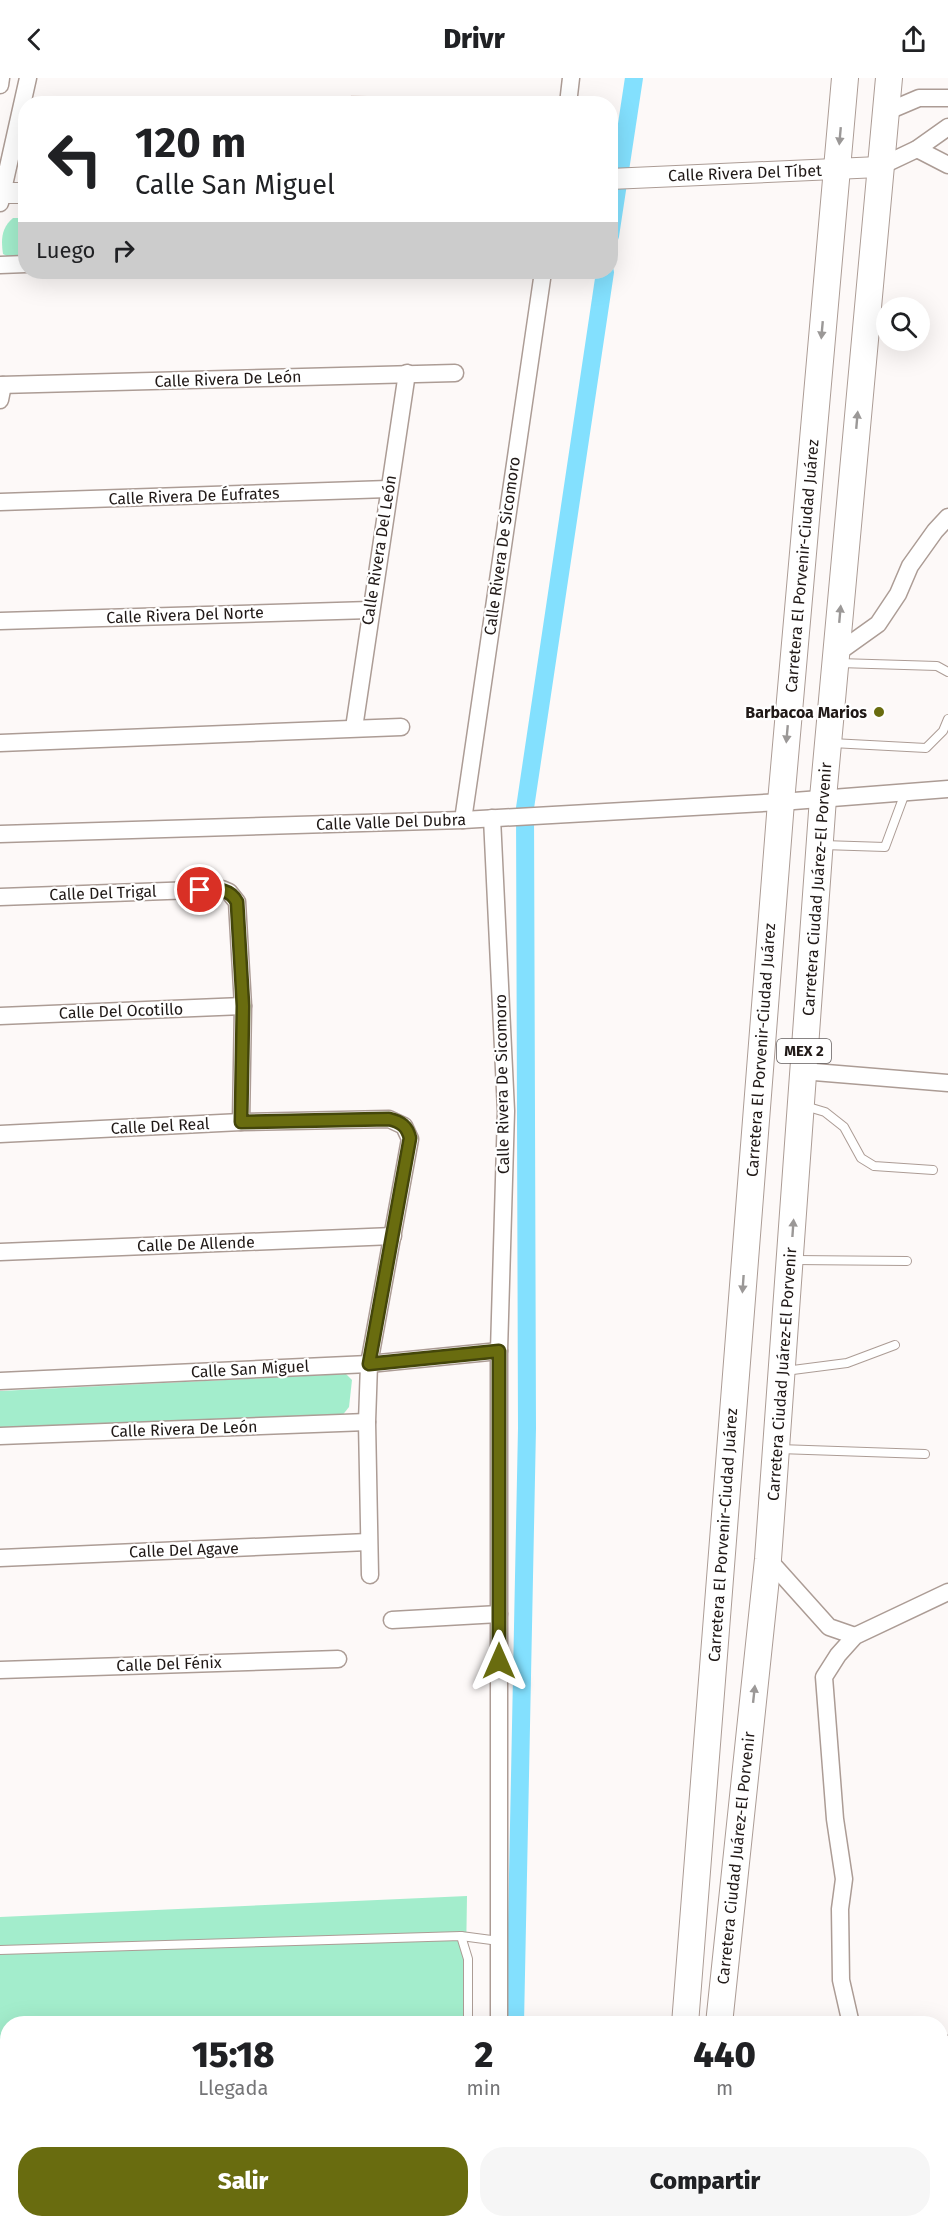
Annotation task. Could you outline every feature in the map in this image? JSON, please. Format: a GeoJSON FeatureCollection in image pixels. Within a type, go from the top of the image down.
{"type":"FeatureCollection","features":[{"type":"Feature","properties":{"kind":"main road","name":"Carretera El Porvenir-Ciudad Juárez"},"geometry":{"type":"LineString","coordinates":[[686,2016],[781,802],[845,78]]}},
{"type":"Feature","properties":{"kind":"main road","name":"Carretera Ciudad Juárez-El Porvenir"},"geometry":{"type":"LineString","coordinates":[[720,2016],[768,1559],[823,798],[879,167],[889,78]]}},
{"type":"Feature","properties":{"kind":"street"},"geometry":{"type":"LineString","coordinates":[[0,85],[1,78]]}},
{"type":"Feature","properties":{"kind":"street"},"geometry":{"type":"LineString","coordinates":[[23,96],[28,78]]}},
{"type":"Feature","properties":{"kind":"street"},"geometry":{"type":"LineString","coordinates":[[569,96],[571,78]]}},
{"type":"Feature","properties":{"kind":"street"},"geometry":{"type":"LineString","coordinates":[[886,112],[919,98],[948,98]]}},
{"type":"Feature","properties":{"kind":"street"},"geometry":{"type":"LineString","coordinates":[[18,115],[1,197],[18,194]]}},
{"type":"Feature","properties":{"kind":"street"},"geometry":{"type":"LineString","coordinates":[[879,167],[917,149],[948,127]]}},
{"type":"Feature","properties":{"kind":"street"},"geometry":{"type":"LineString","coordinates":[[917,149],[948,165]]}},
{"type":"Feature","properties":{"kind":"street","name":"Calle Rivera Del Tíbet"},"geometry":{"type":"LineString","coordinates":[[618,179],[879,167]]}},
{"type":"Feature","properties":{"kind":"street"},"geometry":{"type":"LineString","coordinates":[[0,265],[18,264]]}},
{"type":"Feature","properties":{"kind":"street","name":"Calle Rivera De Sicomoro"},"geometry":{"type":"LineString","coordinates":[[463,820],[542,279]]}},
{"type":"Feature","properties":{"kind":"street","name":"Calle Rivera Del León"},"geometry":{"type":"LineString","coordinates":[[354,728],[407,373]]}},
{"type":"Feature","properties":{"kind":"street","name":"Calle Rivera De León"},"geometry":{"type":"LineString","coordinates":[[1,390],[455,373]]}},
{"type":"Feature","properties":{"kind":"street","name":"Calle Rivera De Éufrates"},"geometry":{"type":"LineString","coordinates":[[0,502],[388,489]]}},
{"type":"Feature","properties":{"kind":"street"},"geometry":{"type":"LineString","coordinates":[[836,659],[878,624],[898,594],[910,566],[948,517]]}},
{"type":"Feature","properties":{"kind":"street","name":"Calle Rivera Del Norte"},"geometry":{"type":"LineString","coordinates":[[0,621],[370,610]]}},
{"type":"Feature","properties":{"kind":"street"},"geometry":{"type":"LineString","coordinates":[[0,744],[401,727]]}},
{"type":"Feature","properties":{"kind":"street","name":"Calle Valle Del Dubra"},"geometry":{"type":"LineString","coordinates":[[0,834],[463,820],[781,802],[948,789]]}},
{"type":"Feature","properties":{"kind":"street","name":"Calle Rivera De Sicomoro"},"geometry":{"type":"LineString","coordinates":[[498,818],[506,1111],[499,1351],[499,2016]]}},
{"type":"Feature","properties":{"kind":"street","name":"Calle Del Trigal"},"geometry":{"type":"LineString","coordinates":[[0,897],[222,889],[229,892],[237,902],[243,1006]]}},
{"type":"Feature","properties":{"kind":"street"},"geometry":{"type":"LineString","coordinates":[[241,1122],[243,1006]]}},
{"type":"Feature","properties":{"kind":"street","name":"Calle Del Ocotillo"},"geometry":{"type":"LineString","coordinates":[[0,1016],[243,1006]]}},
{"type":"Feature","properties":{"kind":"street"},"geometry":{"type":"LineString","coordinates":[[802,1071],[948,1083]]}},
{"type":"Feature","properties":{"kind":"street","name":"Calle Del Real"},"geometry":{"type":"LineString","coordinates":[[0,1134],[241,1122],[389,1119],[404,1126],[410,1138],[369,1364],[367,1422],[370,1575]]}},
{"type":"Feature","properties":{"kind":"street","name":"Calle De Allende"},"geometry":{"type":"LineString","coordinates":[[0,1252],[393,1236]]}},
{"type":"Feature","properties":{"kind":"street","name":"Calle San Miguel"},"geometry":{"type":"LineString","coordinates":[[0,1381],[369,1364],[499,1351]]}},
{"type":"Feature","properties":{"kind":"street","name":"Calle Rivera De León"},"geometry":{"type":"LineString","coordinates":[[0,1436],[367,1422]]}},
{"type":"Feature","properties":{"kind":"street","name":"Calle Del Agave"},"geometry":{"type":"LineString","coordinates":[[0,1557],[368,1542]]}},
{"type":"Feature","properties":{"kind":"street"},"geometry":{"type":"LineString","coordinates":[[768,1559],[830,1627],[855,1636]]}},
{"type":"Feature","properties":{"kind":"street"},"geometry":{"type":"LineString","coordinates":[[850,2016],[841,1980],[840,1910],[844,1879],[835,1819],[824,1677],[838,1655],[855,1636],[948,1592]]}},
{"type":"Feature","properties":{"kind":"street"},"geometry":{"type":"LineString","coordinates":[[392,1620],[499,1614]]}},
{"type":"Feature","properties":{"kind":"street","name":"Calle Del Fénix"},"geometry":{"type":"LineString","coordinates":[[0,1670],[338,1659]]}},
{"type":"Feature","properties":{"kind":"lane"},"geometry":{"type":"LineString","coordinates":[[836,659],[937,666],[948,672]]}},
{"type":"Feature","properties":{"kind":"lane"},"geometry":{"type":"LineString","coordinates":[[828,743],[927,748],[943,731],[948,719]]}},
{"type":"Feature","properties":{"kind":"lane"},"geometry":{"type":"LineString","coordinates":[[820,845],[885,847],[905,793]]}},
{"type":"Feature","properties":{"kind":"lane"},"geometry":{"type":"LineString","coordinates":[[800,1104],[825,1112],[844,1127],[861,1158],[874,1166],[933,1170]]}},
{"type":"Feature","properties":{"kind":"lane"},"geometry":{"type":"LineString","coordinates":[[791,1260],[907,1261]]}},
{"type":"Feature","properties":{"kind":"lane"},"geometry":{"type":"LineString","coordinates":[[782,1371],[838,1365],[895,1345]]}},
{"type":"Feature","properties":{"kind":"lane"},"geometry":{"type":"LineString","coordinates":[[776,1448],[926,1454]]}},
{"type":"Feature","properties":{"kind":"lane"},"geometry":{"type":"LineString","coordinates":[[0,1950],[461,1936],[500,1941]]}},
{"type":"Feature","properties":{"kind":"lane"},"geometry":{"type":"LineString","coordinates":[[461,1936],[468,1959],[468,2016]]}},
{"type":"Feature","properties":{"kind":"green space"},"geometry":{"type":"Polygon","coordinates":[[[13,218],[18,218],[18,257],[3,254],[3,234],[13,218]]]}},
{"type":"Feature","properties":{"kind":"green space"},"geometry":{"type":"Polygon","coordinates":[[[346,1374],[352,1380],[349,1407],[341,1417],[0,1428],[0,1391],[346,1374]]]}},
{"type":"Feature","properties":{"kind":"green space"},"geometry":{"type":"Polygon","coordinates":[[[467,1896],[465,2016],[0,2016],[0,1917],[467,1896]]]}},
{"type":"Feature","properties":{"kind":"waterway"},"geometry":{"type":"LineString","coordinates":[[618,183],[634,78]]}},
{"type":"Feature","properties":{"kind":"waterway"},"geometry":{"type":"LineString","coordinates":[[515,2016],[527,1428],[525,808],[604,279]]}},
{"type":"Feature","properties":{"kind":"place","name":"Barbacoa Marios"},"geometry":{"type":"Point","coordinates":[879,712]}},
{"type":"Feature","properties":{"kind":"route"},"geometry":{"type":"LineString","coordinates":[[200,890],[222,889],[229,892],[237,902],[243,1006],[241,1122],[389,1119],[398,1121],[408,1131],[410,1138],[369,1364],[499,1351],[499,1661]]}}]}
